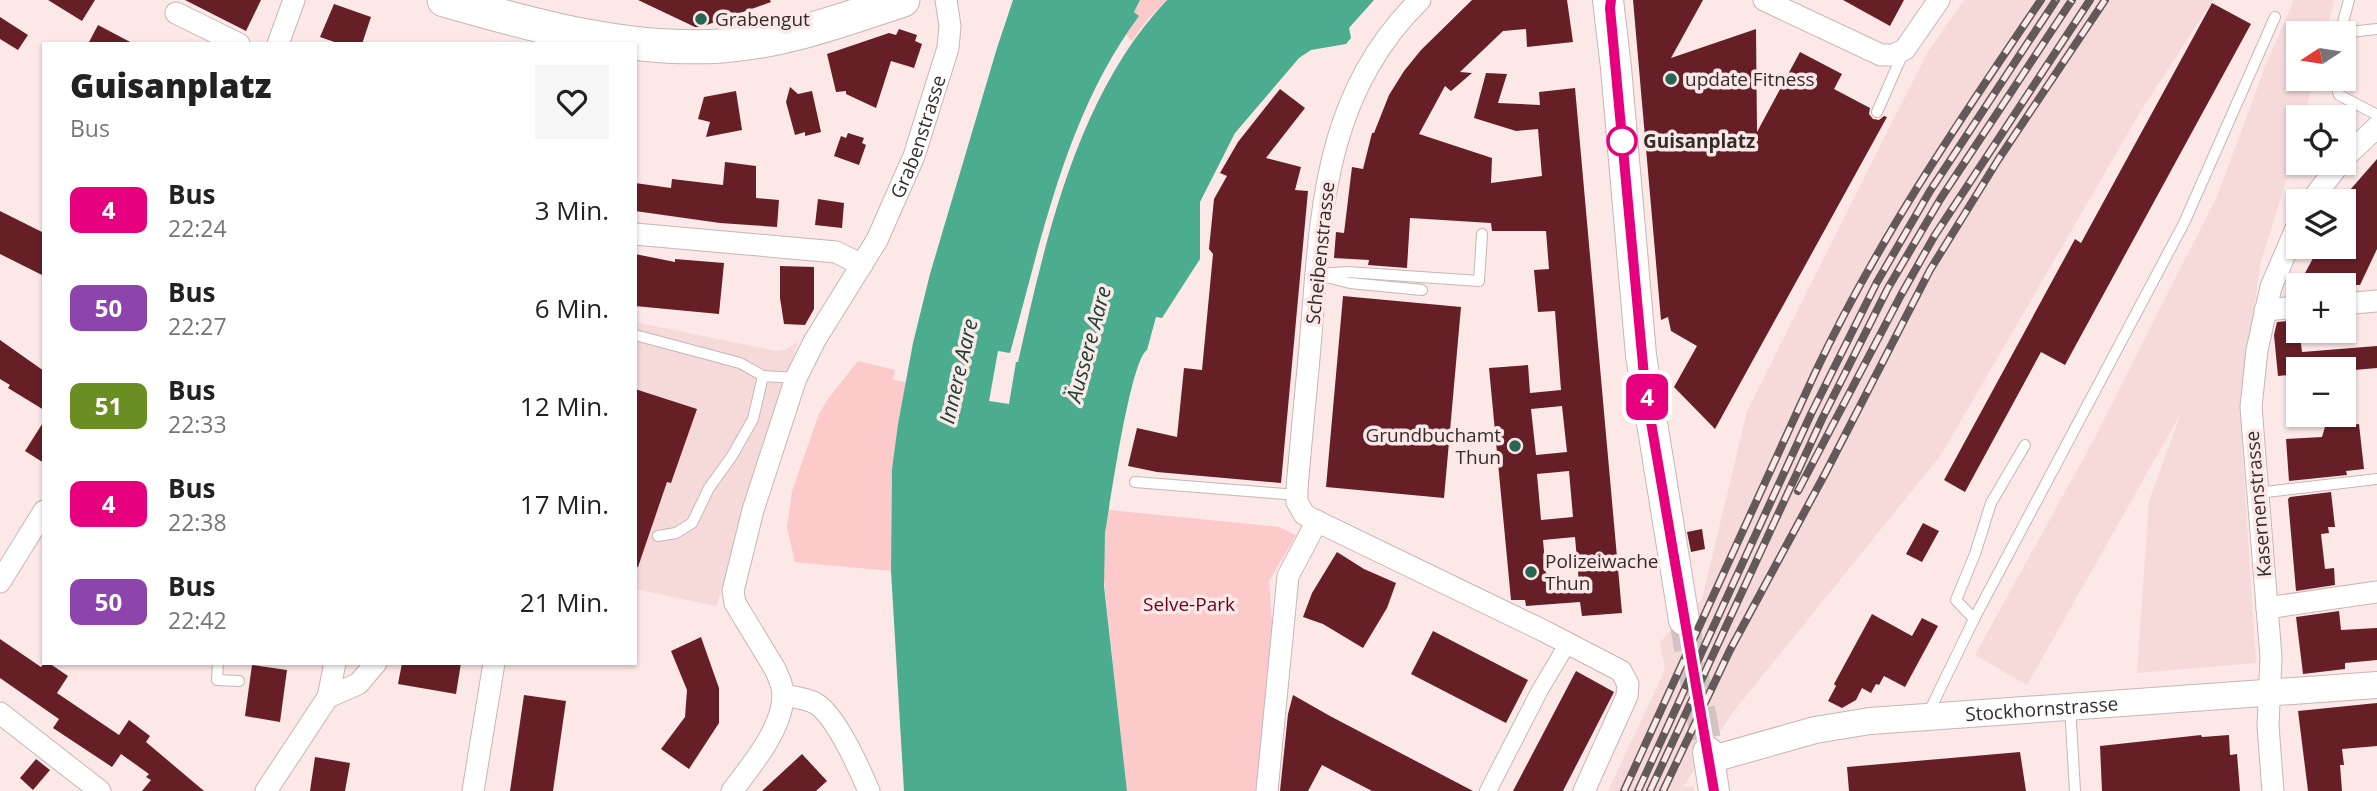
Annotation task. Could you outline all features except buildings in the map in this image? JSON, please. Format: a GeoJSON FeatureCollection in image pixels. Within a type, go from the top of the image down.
{"type":"FeatureCollection","features":[{"type":"Feature","properties":{"kind":"main road"},"geometry":{"type":"LineString","coordinates":[[444,0],[564,32],[631,42]]}},
{"type":"Feature","properties":{"kind":"main road"},"geometry":{"type":"LineString","coordinates":[[637,43],[658,46],[724,46],[799,32],[903,0]]}},
{"type":"Feature","properties":{"kind":"main road"},"geometry":{"type":"LineString","coordinates":[[1610,3],[1641,355],[1684,620]]}},
{"type":"Feature","properties":{"kind":"main road"},"geometry":{"type":"LineString","coordinates":[[1709,756],[1714,791]]}},
{"type":"Feature","properties":{"kind":"street"},"geometry":{"type":"LineString","coordinates":[[279,42],[294,0]]}},
{"type":"Feature","properties":{"kind":"street","name":"Grabenstrasse"},"geometry":{"type":"LineString","coordinates":[[783,695],[775,669],[735,603],[733,591],[753,510],[796,378],[815,340],[862,265],[897,197],[932,103],[948,48],[950,26],[946,0]]}},
{"type":"Feature","properties":{"kind":"street","name":"Scheibenstrasse"},"geometry":{"type":"LineString","coordinates":[[1297,495],[1323,208],[1330,166],[1340,127],[1358,85],[1390,33],[1420,0]]}},
{"type":"Feature","properties":{"kind":"street"},"geometry":{"type":"LineString","coordinates":[[1764,0],[1881,55],[1894,55],[1905,49],[1939,0]]}},
{"type":"Feature","properties":{"kind":"street"},"geometry":{"type":"LineString","coordinates":[[176,13],[235,42]]}},
{"type":"Feature","properties":{"kind":"street"},"geometry":{"type":"LineString","coordinates":[[2356,147],[2377,127]]}},
{"type":"Feature","properties":{"kind":"street"},"geometry":{"type":"LineString","coordinates":[[2320,189],[2331,175]]}},
{"type":"Feature","properties":{"kind":"street"},"geometry":{"type":"LineString","coordinates":[[637,234],[836,252],[862,265]]}},
{"type":"Feature","properties":{"kind":"street","name":"Kasernenstrasse"},"geometry":{"type":"LineString","coordinates":[[2273,791],[2268,726],[2271,692],[2267,608],[2251,407],[2257,350],[2265,310],[2286,249]]}},
{"type":"Feature","properties":{"kind":"street"},"geometry":{"type":"LineString","coordinates":[[2356,303],[2377,301]]}},
{"type":"Feature","properties":{"kind":"street"},"geometry":{"type":"LineString","coordinates":[[2265,310],[2286,308]]}},
{"type":"Feature","properties":{"kind":"street"},"geometry":{"type":"LineString","coordinates":[[1297,495],[1304,514],[1317,521],[1615,666],[1625,678],[1628,690],[1584,791]]}},
{"type":"Feature","properties":{"kind":"street"},"geometry":{"type":"LineString","coordinates":[[0,582],[42,514]]}},
{"type":"Feature","properties":{"kind":"street"},"geometry":{"type":"LineString","coordinates":[[1267,791],[1288,576],[1317,521]]}},
{"type":"Feature","properties":{"kind":"street"},"geometry":{"type":"LineString","coordinates":[[2267,608],[2377,592]]}},
{"type":"Feature","properties":{"kind":"street"},"geometry":{"type":"LineString","coordinates":[[1488,791],[1568,643]]}},
{"type":"Feature","properties":{"kind":"street"},"geometry":{"type":"LineString","coordinates":[[266,791],[328,697],[335,665]]}},
{"type":"Feature","properties":{"kind":"street"},"geometry":{"type":"LineString","coordinates":[[328,697],[358,684],[374,665]]}},
{"type":"Feature","properties":{"kind":"street"},"geometry":{"type":"LineString","coordinates":[[472,791],[494,665]]}},
{"type":"Feature","properties":{"kind":"street","name":"Stockhornstrasse"},"geometry":{"type":"LineString","coordinates":[[1709,756],[1815,730],[1870,721],[2377,685]]}},
{"type":"Feature","properties":{"kind":"street"},"geometry":{"type":"LineString","coordinates":[[732,791],[758,757],[774,727],[783,695],[817,704],[853,756],[869,791]]}},
{"type":"Feature","properties":{"kind":"street"},"geometry":{"type":"LineString","coordinates":[[0,713],[100,791]]}},
{"type":"Feature","properties":{"kind":"lane"},"geometry":{"type":"LineString","coordinates":[[2343,21],[2349,0]]}},
{"type":"Feature","properties":{"kind":"lane"},"geometry":{"type":"LineString","coordinates":[[1927,716],[1974,619],[2184,223],[2275,16]]}},
{"type":"Feature","properties":{"kind":"lane"},"geometry":{"type":"LineString","coordinates":[[2356,31],[2377,29]]}},
{"type":"Feature","properties":{"kind":"lane"},"geometry":{"type":"LineString","coordinates":[[1877,113],[1905,49]]}},
{"type":"Feature","properties":{"kind":"lane"},"geometry":{"type":"LineString","coordinates":[[2338,91],[2339,95],[2377,115]]}},
{"type":"Feature","properties":{"kind":"lane"},"geometry":{"type":"LineString","coordinates":[[1317,274],[1347,272],[1479,281],[1482,234]]}},
{"type":"Feature","properties":{"kind":"lane"},"geometry":{"type":"LineString","coordinates":[[1317,274],[1350,283],[1422,290]]}},
{"type":"Feature","properties":{"kind":"lane"},"geometry":{"type":"LineString","coordinates":[[637,336],[740,363],[763,376],[796,378]]}},
{"type":"Feature","properties":{"kind":"lane"},"geometry":{"type":"LineString","coordinates":[[658,536],[676,533],[692,523],[709,488],[732,456],[752,419],[763,376]]}},
{"type":"Feature","properties":{"kind":"lane"},"geometry":{"type":"LineString","coordinates":[[1974,619],[1956,600],[1975,554],[1991,503],[2025,445]]}},
{"type":"Feature","properties":{"kind":"lane"},"geometry":{"type":"LineString","coordinates":[[2257,493],[2377,479]]}},
{"type":"Feature","properties":{"kind":"lane"},"geometry":{"type":"LineString","coordinates":[[1135,482],[1297,495]]}},
{"type":"Feature","properties":{"kind":"lane"},"geometry":{"type":"LineString","coordinates":[[218,665],[217,680],[239,681]]}},
{"type":"Feature","properties":{"kind":"lane"},"geometry":{"type":"LineString","coordinates":[[2070,706],[2075,791]]}},
{"type":"Feature","properties":{"kind":"shaded area"},"geometry":{"type":"Polygon","coordinates":[[[1964,0],[2213,0],[2142,109],[1941,455],[1733,712],[1683,787],[1694,786],[1694,791],[1608,791],[1665,670],[1660,642],[1702,599],[1747,411],[1927,53],[1964,0]]]}},
{"type":"Feature","properties":{"kind":"shaded area"},"geometry":{"type":"Polygon","coordinates":[[[2294,0],[2334,0],[2329,21],[2286,21],[2286,91],[2311,91],[2307,105],[2286,105],[2288,175],[2260,265],[2248,354],[2242,444],[2256,663],[2137,673],[2149,501],[2181,413],[2027,685],[1975,655],[2093,441],[2218,194],[2265,67],[2294,0]]]}},
{"type":"Feature","properties":{"kind":"shaded area"},"geometry":{"type":"Polygon","coordinates":[[[637,322],[776,351],[785,350],[798,342],[737,527],[716,606],[637,589],[637,322]]]}},
{"type":"Feature","properties":{"kind":"green space"},"geometry":{"type":"Polygon","coordinates":[[[1140,0],[1167,0],[1146,21],[1132,41],[1126,34],[1139,16],[1134,12],[1140,0]]]}},
{"type":"Feature","properties":{"kind":"green space"},"geometry":{"type":"Polygon","coordinates":[[[858,361],[895,370],[893,380],[906,382],[892,469],[891,571],[795,562],[787,527],[792,491],[819,414],[858,361]]]}},
{"type":"Feature","properties":{"kind":"green space","name":"Selve-Park"},"geometry":{"type":"Polygon","coordinates":[[[1109,510],[1279,527],[1296,535],[1269,581],[1275,660],[1260,791],[1127,791],[1103,571],[1109,510]]]}},
{"type":"Feature","properties":{"kind":"water"},"geometry":{"type":"Polygon","coordinates":[[[1013,0],[1140,0],[1134,12],[1139,16],[1114,54],[1093,94],[1059,178],[1010,353],[998,351],[989,401],[1009,404],[1016,362],[1040,266],[1069,170],[1110,79],[1136,38],[1167,0],[1374,0],[1349,28],[1351,38],[1346,44],[1311,50],[1299,58],[1235,133],[1200,202],[1200,259],[1162,318],[1156,317],[1147,350],[1134,379],[1105,533],[1104,586],[1127,791],[904,791],[891,571],[892,469],[898,424],[913,343],[930,274],[1013,0]]]}},
{"type":"Feature","properties":{"kind":"tunnel"},"geometry":{"type":"LineString","coordinates":[[1684,620],[1708,752]]}},
{"type":"Feature","properties":{"kind":"railway"},"geometry":{"type":"LineString","coordinates":[[1624,791],[1839,324],[1920,182],[2041,0]]}},
{"type":"Feature","properties":{"kind":"railway"},"geometry":{"type":"LineString","coordinates":[[1638,791],[1811,414],[1877,282],[1930,191],[2056,0]]}},
{"type":"Feature","properties":{"kind":"railway"},"geometry":{"type":"LineString","coordinates":[[1650,791],[1822,419],[1888,288],[1941,198],[2072,0]]}},
{"type":"Feature","properties":{"kind":"railway"},"geometry":{"type":"LineString","coordinates":[[1798,491],[1935,235],[2090,0]]}},
{"type":"Feature","properties":{"kind":"railway"},"geometry":{"type":"LineString","coordinates":[[1663,791],[1730,650],[1930,270],[1998,160],[2105,0]]}},
{"type":"Feature","properties":{"kind":"bus line","name":"4"},"geometry":{"type":"LineString","coordinates":[[1611,0],[1645,387],[1714,791]]}},
{"type":"Feature","properties":{"kind":"place","name":"Grabengut"},"geometry":{"type":"Point","coordinates":[701,19]}},
{"type":"Feature","properties":{"kind":"place","name":"update Fitness"},"geometry":{"type":"Point","coordinates":[1671,79]}},
{"type":"Feature","properties":{"kind":"place","name":"Guisanplatz"},"geometry":{"type":"Point","coordinates":[1622,141]}},
{"type":"Feature","properties":{"kind":"place","name":"Grundbuchamt Thun"},"geometry":{"type":"Point","coordinates":[1515,446]}},
{"type":"Feature","properties":{"kind":"place","name":"Polizeiwache Thun"},"geometry":{"type":"Point","coordinates":[1531,572]}},
{"type":"Feature","properties":{"kind":"water label","name":"Äussere Aare"},"geometry":{"type":"Point","coordinates":[1088,344]}},
{"type":"Feature","properties":{"kind":"water label","name":"Innere Aare"},"geometry":{"type":"Point","coordinates":[958,371]}}]}
